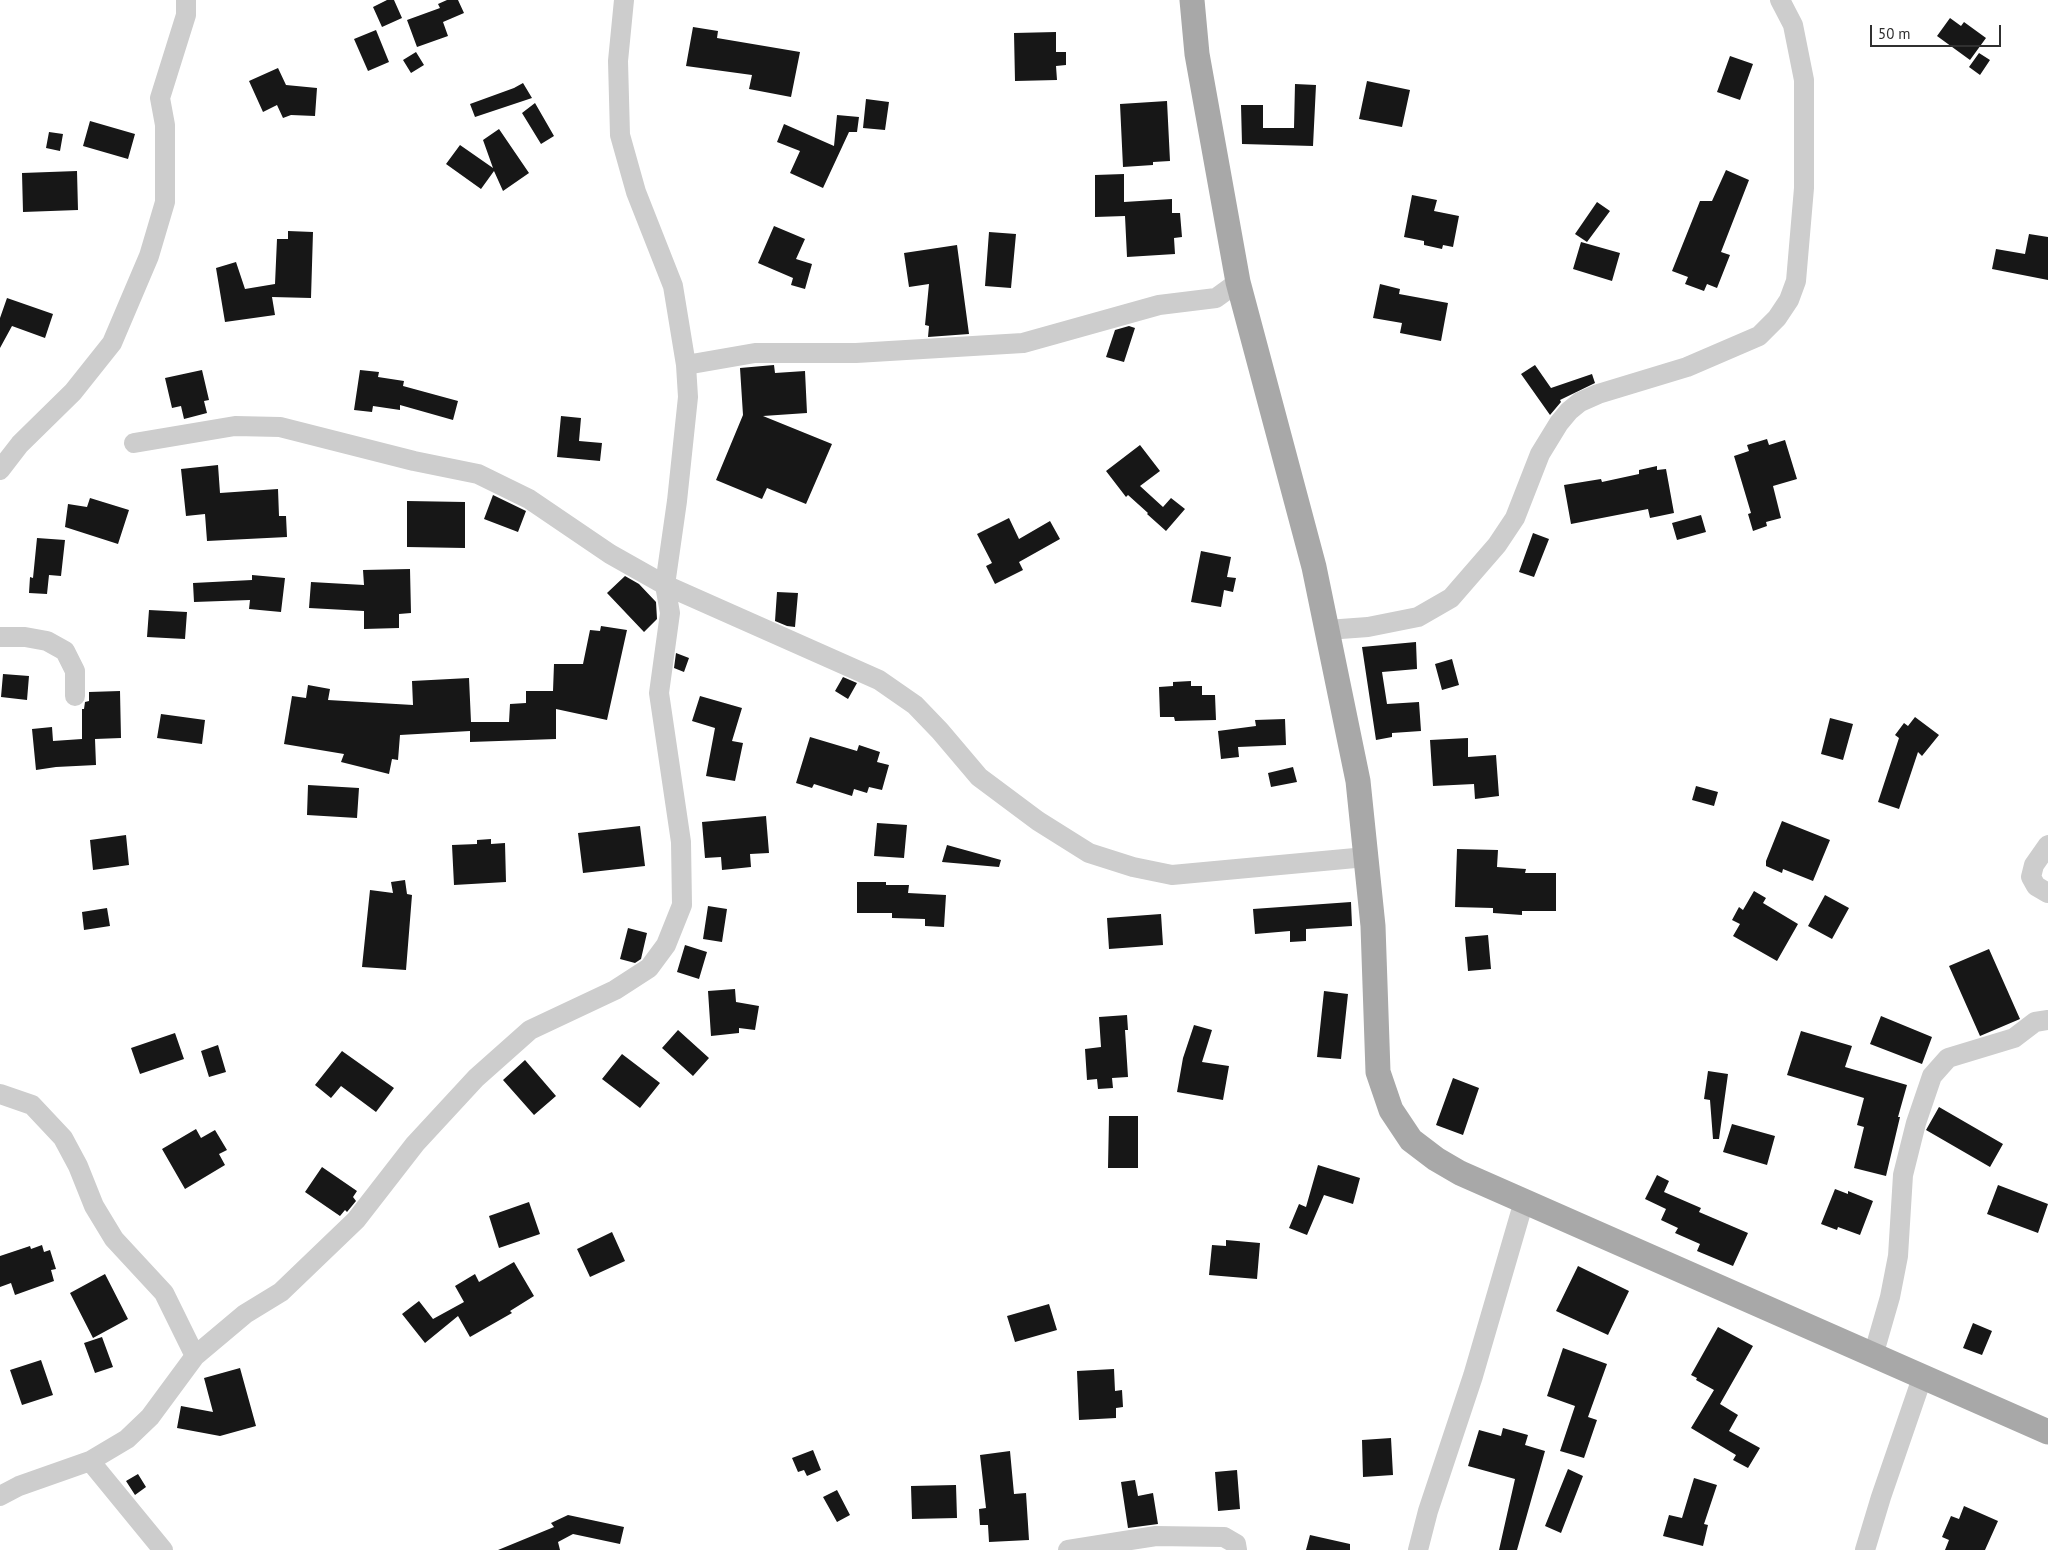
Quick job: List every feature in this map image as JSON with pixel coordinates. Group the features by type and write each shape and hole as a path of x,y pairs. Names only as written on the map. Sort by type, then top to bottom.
{"main road":[{"path":"1192,0 1197,54 1238,282 1314,567 1358,781 1373,926 1378,1072 1391,1110 1411,1140 1436,1159 1460,1173 2048,1432"}],"street":[{"path":"0,470 20,444 74,392 112,343 149,256 165,202 165,125 160,98 186,15 186,0"},
{"path":"0,1496 20,1486 90,1461 127,1439 150,1417 195,1356 245,1314 281,1292 356,1220 415,1144 476,1078 530,1030 615,990 648,968 666,945 682,906 681,842 659,693 670,613 664,585 677,501 688,397 686,365 672,286 636,192 620,134 618,61 624,0"},
{"path":"1327,630 1368,628 1418,617 1452,598 1498,545 1515,518 1540,454 1569,410 1580,402 1598,394 1687,367 1759,336 1777,318 1796,282 1804,188 1804,80 1793,25 1780,0"},
{"path":"686,365 755,353 856,353 1022,343 1159,306 1216,298 1238,282"},
{"path":"134,443 236,426 280,427 414,461 478,474 529,499 610,554 664,585 879,680 915,705 940,731 979,778 1038,821 1089,853 1133,868 1172,875 1366,857"},
{"path":"0,637 25,637 48,641 65,650 75,671 74,696"},
{"path":"2048,844 2034,865 2031,877 2036,886 2048,893"},
{"path":"1873,1356 1890,1297 1898,1256 1903,1175 1916,1123 1932,1076 1948,1058 2014,1038 2035,1022 2048,1020"},
{"path":"0,1094 32,1105 63,1138 78,1166 94,1206 114,1239 164,1293 195,1356"},
{"path":"1418,1550 1428,1511 1473,1376 1524,1201"},
{"path":"1865,1550 1880,1497 1922,1378"},
{"path":"90,1461 163,1550"},
{"path":"1068,1550 1156,1536 1224,1537 1236,1544 1236,1550"}],"building":[{"path":"387,0 394,0 402,18 382,27 373,7"},
{"path":"447,0 458,0 464,13 443,22 448,36 417,47 407,20 440,8 438,4"},
{"path":"1950,18 1961,26 1964,22 1986,38 1970,60 1937,36"},
{"path":"693,27 718,31 717,38 800,52 791,97 749,89 752,75 686,66"},
{"path":"376,30 389,62 368,71 354,39"},
{"path":"1056,32 1056,52 1066,52 1066,65 1056,66 1057,80 1015,81 1014,33"},
{"path":"416,52 424,65 411,73 403,60"},
{"path":"1979,53 1990,60 1980,75 1969,67"},
{"path":"1730,56 1753,64 1740,100 1717,92"},
{"path":"278,68 286,85 317,88 315,116 291,115 283,118 277,105 263,112 249,81"},
{"path":"1367,81 1410,90 1402,127 1359,119"},
{"path":"523,83 532,98 475,117 470,104"},
{"path":"1295,84 1316,85 1313,146 1242,144 1241,105 1263,105 1263,128 1294,128"},
{"path":"866,99 889,102 885,130 863,128"},
{"path":"1167,101 1170,161 1153,162 1153,165 1123,167 1120,104"},
{"path":"535,103 554,136 541,144 522,113"},
{"path":"837,115 859,117 857,132 849,132 823,188 790,173 800,151 777,142 784,124 834,146"},
{"path":"90,121 135,134 128,159 83,146"},
{"path":"499,129 529,173 503,191 494,171 481,189 446,164 460,145 493,168 483,140"},
{"path":"49,132 63,134 60,151 46,148"},
{"path":"1726,170 1749,180 1721,252 1730,255 1717,288 1707,284 1704,291 1685,284 1688,277 1672,271 1700,201 1712,201"},
{"path":"77,171 78,210 23,212 22,173"},
{"path":"1124,174 1124,202 1172,199 1172,213 1180,213 1182,237 1174,238 1175,254 1127,257 1125,216 1095,217 1095,175"},
{"path":"1412,195 1437,200 1434,211 1459,216 1453,247 1443,245 1442,249 1424,245 1424,241 1404,237"},
{"path":"1597,202 1610,211 1587,242 1575,234"},
{"path":"774,226 805,239 796,259 812,264 805,289 791,285 793,278 758,263"},
{"path":"288,231 313,232 311,298 272,297 275,315 225,322 216,268 236,262 245,289 275,284 277,239 288,239"},
{"path":"989,232 1016,234 1011,288 985,286"},
{"path":"2029,234 2048,237 2048,280 1992,269 1996,249 2025,254"},
{"path":"1581,242 1620,253 1612,281 1573,269"},
{"path":"957,245 969,334 928,337 929,326 925,325 929,284 909,287 904,253"},
{"path":"1380,284 1400,289 1399,294 1448,303 1441,341 1400,333 1402,323 1373,318"},
{"path":"7,298 53,314 45,338 12,326 0,348 0,318"},
{"path":"1129,326 1135,328 1124,362 1106,357 1115,330"},
{"path":"774,365 775,373 805,371 807,413 763,416 832,444 806,504 767,488 762,499 716,480 743,415 740,368"},
{"path":"1535,365 1551,388 1592,374 1595,383 1560,400 1561,402 1550,415 1521,374"},
{"path":"202,370 209,400 204,401 207,413 184,419 181,406 172,408 165,378"},
{"path":"360,370 379,372 378,377 404,381 403,386 458,401 453,420 400,405 400,410 373,406 372,412 354,410"},
{"path":"561,416 581,418 579,441 602,443 600,461 557,457"},
{"path":"1767,439 1769,445 1785,440 1797,479 1773,486 1781,518 1766,522 1767,526 1753,531 1748,514 1751,513 1734,456 1749,451 1747,445"},
{"path":"1140,445 1160,471 1140,486 1163,507 1171,498 1185,509 1166,531 1128,495 1126,497 1106,471"},
{"path":"218,465 220,493 278,489 279,516 286,516 287,537 207,541 205,514 186,516 181,469"},
{"path":"1657,466 1657,470 1666,469 1674,513 1650,518 1648,509 1571,524 1564,485 1601,479 1602,482 1639,474 1639,470"},
{"path":"493,495 526,511 518,532 484,519"},
{"path":"90,498 129,510 118,544 65,527 68,504 87,507"},
{"path":"407,501 465,502 465,548 407,547"},
{"path":"1701,515 1706,532 1677,540 1672,523"},
{"path":"1009,518 1019,539 1050,521 1060,539 1019,562 1023,570 995,584 986,566 992,563 977,534"},
{"path":"1533,533 1549,539 1534,577 1519,572"},
{"path":"37,538 65,540 61,576 49,575 47,594 29,593 30,577 33,578"},
{"path":"1201,551 1231,557 1227,577 1236,578 1233,592 1224,590 1221,607 1191,602"},
{"path":"410,569 411,613 399,614 399,628 364,629 364,611 309,608 311,582 364,585 363,570"},
{"path":"252,575 285,578 281,612 249,609 250,600 194,602 193,583 252,580"},
{"path":"625,576 639,584 656,602 657,619 644,632 607,593"},
{"path":"777,592 798,593 795,627 775,621"},
{"path":"149,610 187,612 185,639 147,637"},
{"path":"601,626 627,630 607,720 556,709 556,739 470,742 470,731 400,735 398,760 392,759 389,774 341,762 344,754 284,744 292,696 306,698 308,685 330,689 328,700 413,705 412,681 469,678 471,722 509,722 510,704 526,703 526,691 553,691 554,664 583,664 590,630 600,631"},
{"path":"1416,642 1417,669 1382,672 1387,704 1419,702 1421,731 1392,733 1392,737 1376,740 1362,647"},
{"path":"676,653 689,658 684,672 674,668"},
{"path":"1452,659 1459,685 1442,690 1435,664"},
{"path":"3,674 29,676 27,700 1,697"},
{"path":"843,677 857,683 848,699 835,691"},
{"path":"1191,681 1191,686 1202,686 1202,695 1215,695 1216,720 1175,721 1174,717 1160,717 1159,687 1173,686 1173,682"},
{"path":"120,691 121,738 95,739 96,765 36,770 32,729 52,727 53,741 82,739 82,709 84,709 85,702 89,701 89,692"},
{"path":"700,696 742,708 732,741 743,743 735,781 706,776 715,728 692,721"},
{"path":"161,714 205,720 202,744 157,738"},
{"path":"1915,717 1939,735 1922,756 1918,752 1899,809 1878,802 1899,738 1895,735 1904,723 1908,726"},
{"path":"1830,718 1853,724 1843,760 1821,754"},
{"path":"1285,719 1286,745 1238,747 1239,757 1221,759 1218,731 1256,726 1255,720"},
{"path":"810,737 857,751 859,745 880,752 877,762 889,765 882,790 869,787 867,793 854,789 852,796 814,784 812,788 796,783"},
{"path":"1468,738 1468,757 1496,755 1499,796 1475,799 1474,784 1433,786 1430,740"},
{"path":"1293,767 1297,782 1271,787 1268,773"},
{"path":"308,785 359,788 357,818 307,815"},
{"path":"1696,786 1718,792 1714,806 1692,800"},
{"path":"766,816 769,853 750,854 751,867 722,870 721,857 705,858 702,822"},
{"path":"1782,821 1830,840 1813,881 1783,869 1782,873 1766,866 1766,861"},
{"path":"877,823 907,825 904,858 874,856"},
{"path":"640,826 645,866 583,873 578,833"},
{"path":"126,835 129,865 93,870 90,840"},
{"path":"491,839 491,844 505,843 506,882 454,885 452,845 477,844 477,840"},
{"path":"947,845 1001,860 999,867 942,862"},
{"path":"1457,849 1498,850 1497,867 1526,869 1525,873 1556,873 1556,911 1522,911 1522,915 1493,913 1493,908 1455,907"},
{"path":"405,880 407,894 412,895 406,970 362,967 370,890 393,893 391,882"},
{"path":"857,882 886,882 886,885 909,885 908,893 946,895 944,927 925,926 925,919 892,918 892,913 857,913"},
{"path":"1754,891 1766,898 1763,903 1798,924 1777,961 1733,936 1740,924 1732,920 1739,907 1743,910"},
{"path":"1825,895 1849,908 1832,939 1808,926"},
{"path":"1351,902 1352,926 1306,929 1306,941 1290,942 1290,931 1255,934 1253,909"},
{"path":"708,906 727,909 722,942 703,939"},
{"path":"107,908 110,926 84,930 82,912"},
{"path":"1161,914 1163,945 1109,949 1107,918"},
{"path":"628,928 647,933 641,959 635,963 620,959"},
{"path":"1488,935 1491,969 1468,971 1465,937"},
{"path":"685,945 707,952 699,979 677,972"},
{"path":"1989,949 2020,1019 1980,1036 1949,966"},
{"path":"735,989 736,1002 759,1006 755,1030 739,1028 739,1033 711,1036 708,991"},
{"path":"1324,991 1348,994 1341,1059 1317,1057"},
{"path":"1127,1015 1128,1030 1125,1030 1128,1077 1112,1078 1113,1088 1098,1089 1097,1079 1087,1080 1085,1049 1101,1047 1099,1017"},
{"path":"1881,1016 1932,1037 1922,1064 1870,1044"},
{"path":"1194,1025 1212,1030 1202,1062 1229,1066 1223,1100 1177,1092 1183,1058"},
{"path":"678,1030 709,1058 693,1076 662,1048"},
{"path":"1801,1031 1852,1046 1845,1067 1907,1085 1898,1117 1900,1117 1886,1176 1854,1168 1864,1127 1857,1125 1864,1098 1787,1075"},
{"path":"175,1033 184,1059 140,1074 131,1048"},
{"path":"218,1045 226,1072 209,1077 201,1051"},
{"path":"342,1051 394,1088 376,1112 341,1086 331,1098 315,1085"},
{"path":"622,1054 660,1083 640,1108 602,1079"},
{"path":"525,1060 556,1096 534,1115 503,1080"},
{"path":"1708,1071 1728,1074 1719,1139 1713,1139 1710,1100 1704,1099"},
{"path":"1453,1078 1479,1088 1463,1135 1436,1125"},
{"path":"1939,1107 2003,1144 1990,1167 1926,1130"},
{"path":"1109,1116 1138,1116 1138,1168 1108,1168"},
{"path":"1732,1124 1775,1136 1767,1165 1723,1152"},
{"path":"196,1129 201,1138 215,1130 227,1150 219,1154 225,1165 185,1189 162,1149"},
{"path":"1318,1165 1360,1178 1353,1204 1324,1195 1307,1235 1289,1228 1299,1204 1306,1207"},
{"path":"322,1167 357,1191 353,1197 356,1201 347,1212 345,1210 340,1216 305,1192"},
{"path":"1657,1175 1669,1181 1664,1192 1701,1208 1699,1212 1748,1233 1733,1266 1697,1251 1700,1244 1675,1233 1678,1228 1661,1220 1666,1209 1645,1199"},
{"path":"1998,1185 2048,1204 2038,1233 1987,1214"},
{"path":"1835,1189 1848,1194 1848,1191 1873,1201 1860,1235 1838,1227 1837,1230 1821,1224"},
{"path":"529,1202 540,1234 499,1248 489,1216"},
{"path":"612,1232 625,1261 590,1277 577,1249"},
{"path":"1226,1240 1260,1243 1257,1279 1209,1275 1212,1245 1226,1246"},
{"path":"42,1245 44,1252 50,1250 56,1269 51,1270 54,1281 15,1295 11,1283 0,1287 0,1256 30,1246 31,1249"},
{"path":"514,1262 534,1296 510,1311 512,1313 470,1337 458,1316 425,1343 402,1314 419,1301 433,1319 464,1302 455,1286 475,1274 479,1282"},
{"path":"1578,1266 1629,1291 1608,1335 1556,1311"},
{"path":"105,1274 128,1319 93,1338 70,1293"},
{"path":"1049,1304 1057,1330 1015,1342 1007,1316"},
{"path":"1973,1323 1992,1331 1982,1355 1963,1348"},
{"path":"1718,1327 1753,1346 1720,1404 1738,1415 1729,1431 1760,1448 1748,1468 1733,1460 1736,1455 1691,1428 1714,1390 1691,1375"},
{"path":"102,1337 113,1367 95,1373 84,1343"},
{"path":"1563,1348 1607,1364 1588,1417 1597,1420 1584,1458 1560,1451 1575,1406 1547,1396"},
{"path":"41,1360 53,1395 22,1405 10,1370"},
{"path":"240,1368 256,1426 220,1436 177,1428 181,1406 213,1412 204,1378"},
{"path":"1114,1369 1115,1391 1122,1390 1123,1407 1116,1408 1116,1418 1079,1420 1077,1371"},
{"path":"1503,1428 1528,1435 1525,1445 1545,1451 1517,1550 1499,1550 1515,1479 1468,1466 1479,1430 1501,1436"},
{"path":"1391,1438 1393,1475 1363,1477 1362,1440"},
{"path":"813,1450 821,1470 807,1476 804,1470 798,1472 792,1458"},
{"path":"1010,1451 1014,1494 1026,1493 1029,1540 989,1542 988,1525 980,1525 979,1509 986,1508 980,1455"},
{"path":"1568,1469 1583,1476 1561,1533 1545,1526"},
{"path":"1237,1470 1240,1509 1218,1511 1215,1472"},
{"path":"138,1474 146,1487 135,1495 126,1481"},
{"path":"1694,1478 1717,1485 1704,1524 1708,1525 1703,1546 1663,1536 1669,1515 1682,1518"},
{"path":"1135,1480 1138,1496 1153,1493 1158,1524 1128,1528 1121,1482"},
{"path":"956,1485 957,1518 912,1519 911,1486"},
{"path":"837,1490 850,1515 837,1522 823,1497"},
{"path":"1964,1506 1998,1521 1985,1550 1945,1550 1949,1540 1942,1537 1951,1516 1959,1519"},
{"path":"568,1515 624,1527 620,1544 573,1534 558,1542 560,1550 498,1550 554,1527 551,1523"},
{"path":"1310,1535 1350,1544 1350,1550 1306,1550"}]}
